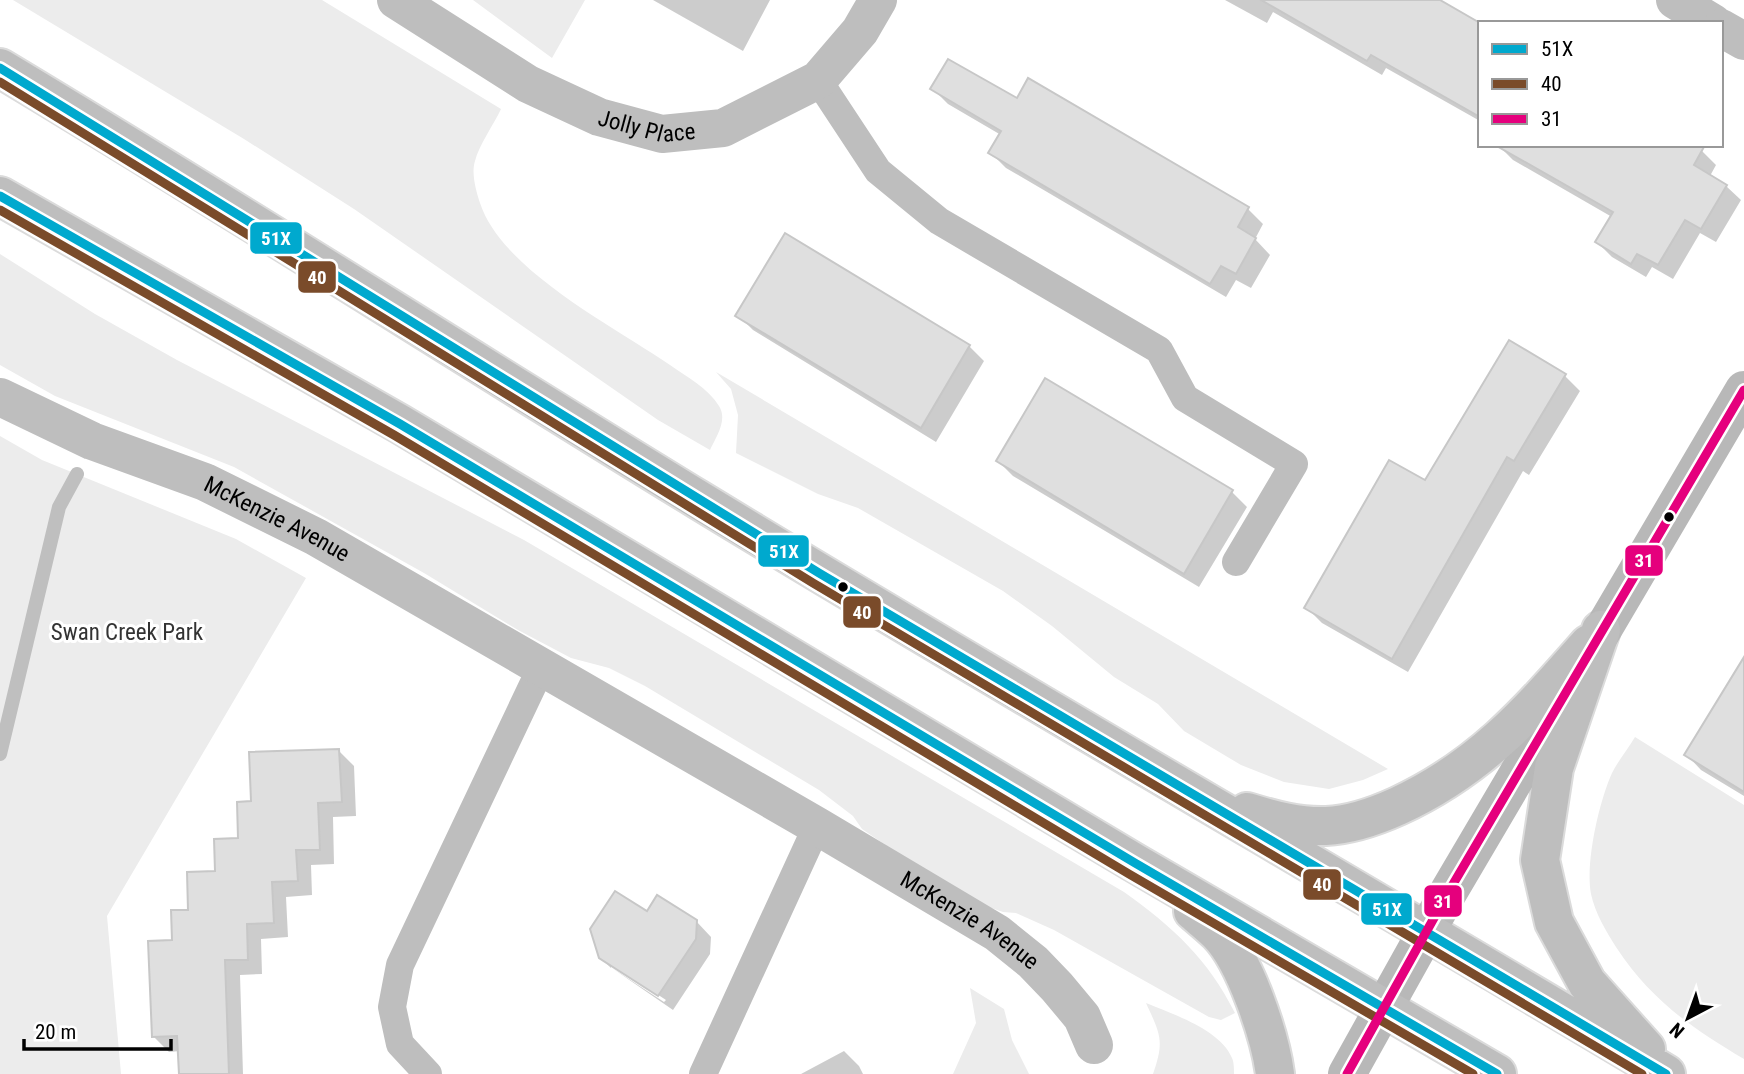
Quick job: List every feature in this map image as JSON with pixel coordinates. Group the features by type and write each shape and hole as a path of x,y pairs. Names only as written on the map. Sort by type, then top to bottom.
{"main road":[{"name":"Jolly Place","path":"397,0 528,84 600,117 662,134 723,128 818,80 860,30 878,0"},
{"path":"1675,0 1710,21"},
{"path":"1723,29 1744,41"},
{"path":"0,68 699,500 1667,1074"},
{"path":"0,196 412,430 1135,863 1497,1074"},
{"path":"1347,1074 1601,630 1744,390"},
{"name":"McKenzie Avenue","path":"0,397 92,441 205,482 292,525 817,826 997,933 1018,949 1058,987 1082,1017 1094,1045"},
{"path":"1198,798 1297,825 1328,826 1379,814 1427,792 1468,766 1532,708 1601,630"},
{"path":"1601,630 1555,768 1540,860 1554,922 1587,983 1667,1074"},
{"path":"1135,863 1220,934 1243,971 1273,1058 1275,1074"}],"lane":[{"path":"818,80 878,171 939,221 1159,350 1185,398 1294,464 1236,562"},
{"path":"428,1074 400,1044 392,1007 400,965 541,668"},
{"path":"702,1074 817,826"}],"green space":[{"path":"13,0 322,0 501,109 480,148 474,166 478,198 492,228 511,251 562,295 690,378 709,394 719,406 722,417 710,450 658,420 354,209 244,139"},
{"path":"473,0 585,0 552,58"},
{"path":"0,254 95,314 177,360 524,540 1124,892 1188,945 1213,976 1235,1013 1221,1020 1209,1017 1054,930 1016,913 1003,912 965,899 862,829 853,816 819,790 645,686 609,668 571,658 518,630 424,573 234,467 55,396 0,365"},
{"path":"716,372 1388,769 1363,780 1329,789 1284,782 1241,765 1184,731 1158,704 1114,677 1052,626 1003,591 858,508 818,494 736,453 738,415 731,389"},
{"name":"Swan Creek Park","path":"0,436 42,460 236,539 306,578 107,916 121,1074 0,1074"},
{"path":"1635,737 1744,805 1744,1059 1673,1011 1643,982 1612,941 1593,901 1590,866 1602,800 1612,773"},
{"path":"970,988 1004,1009 1012,1040 1029,1074 953,1074 976,1023"},
{"path":"1146,1003 1194,1024 1217,1039 1232,1058 1234,1074 1153,1074 1160,1045 1155,1022"}],"building":[{"path":"1261,0 1440,0 1478,22 1478,116 1371,55 1367,61"},
{"path":"948,59 1017,98 1028,78 1249,207 1238,227 1256,238 1236,274 1221,266 1210,284 988,153 1001,131 930,89"},
{"path":"1499,147 1704,147 1694,165 1727,185 1701,229 1685,220 1658,265 1637,254 1631,264 1595,242 1613,212"},
{"path":"785,233 970,345 921,428 735,316"},
{"path":"1509,340 1566,374 1514,461 1507,457 1392,659 1304,608 1389,460 1425,480"},
{"path":"1045,378 1233,490 1184,574 996,461"},
{"path":"1744,657 1744,792 1684,755"},
{"path":"339,749 342,802 318,803 320,850 296,850 298,881 272,882 274,923 247,924 248,960 225,960 229,1074 179,1074 177,1036 152,1037 148,941 172,940 171,910 188,910 187,872 215,871 214,839 238,838 237,802 251,801 249,752"},
{"path":"615,891 647,911 657,895 697,920 696,939 658,996 599,958 590,929"}],"waterway":[{"path":"0,754 59,507 77,474"}],"transit line":[{"name":"51X","path":"0,68 819,573 1666,1074"},
{"name":"40","path":"0,82 813,583 1642,1074"},
{"name":"51X","path":"0,196 400,424 1135,863 1497,1074"},
{"name":"40","path":"0,210 394,435 1129,874 1473,1074"},
{"name":"31","path":"1347,1074 1449,891 1744,390"}]}
